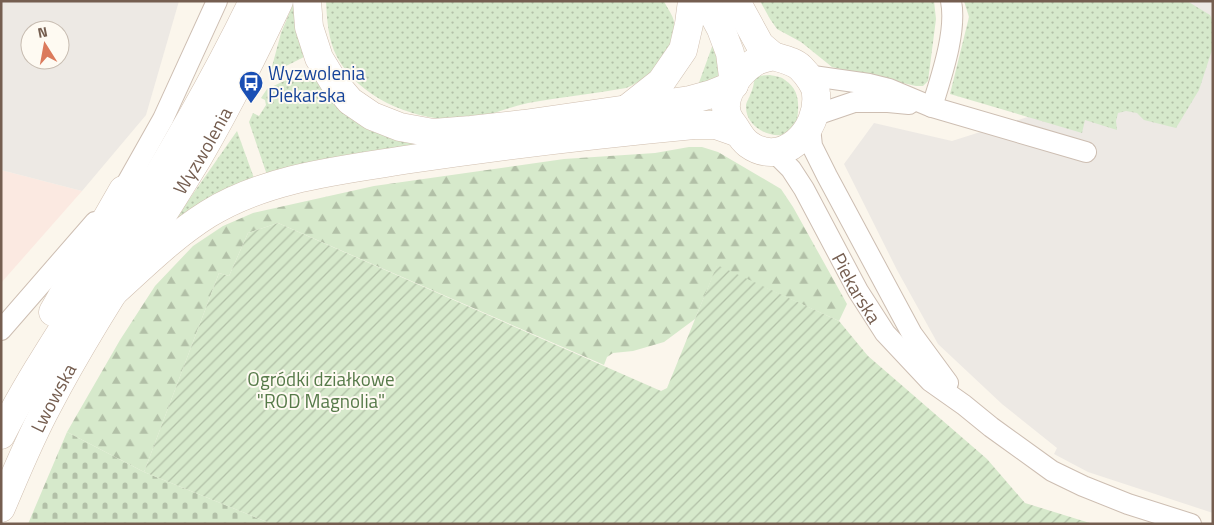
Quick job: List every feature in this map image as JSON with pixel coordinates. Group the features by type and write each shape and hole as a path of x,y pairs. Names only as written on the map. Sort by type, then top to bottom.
{"main road":[{"name":"Wyzwolenia","path":"126,229 207,91 252,1"},
{"name":"Wyzwolenia","path":"114,292 199,155 234,91 279,1"},
{"path":"307,1 309,27 319,58 333,81 350,101 372,116 400,127 433,132 524,124 690,100 734,85"},
{"path":"627,109 661,82 683,50 690,24 692,1"},
{"path":"706,1 721,29 730,53 734,85"},
{"path":"736,1 760,45 773,56 792,62 801,68 813,84 816,93 812,122 803,137 789,147 774,152 747,144 736,132 729,120 726,109 726,100 745,69 757,61 773,56"},
{"path":"114,292 168,243 208,214 264,188 293,180 342,170 549,140 694,125 716,125 736,132"},
{"path":"2,433 10,389 123,190"},
{"name":"Lwowska","path":"2,433 40,366 126,229"},
{"name":"Lwowska","path":"1,508 24,451 48,405 76,353 114,292"}],"street":[{"path":"1,330 123,190 163,119 217,1"},
{"path":"932,107 944,70 950,37 951,1"},
{"path":"806,76 888,88 932,107 1086,152"},
{"path":"812,122 854,102 888,102 932,107"},
{"name":"Piekarska","path":"812,122 812,146 912,334 964,405"},
{"name":"Piekarska","path":"774,152 791,169 804,189 858,291 885,333 930,381 1052,471 1128,504 1191,524"}],"shaded area":[{"path":"1,1 179,1 146,115 82,191 1,170"},
{"path":"1074,1 1213,1 1213,513 1088,472 1054,454 1057,448 1002,404 938,344 897,270 844,164 874,123 952,141 1040,113"},
{"path":"1,170 82,191 1,283"}],"green space":[{"path":"326,1 664,1 674,22 674,33 672,43 661,62 644,78 626,88 528,103 470,118 444,119 408,112 390,104 359,84 347,72 337,57 332,44 328,30"},
{"path":"760,1 934,1 936,19 928,81 923,86 916,86 832,67 801,42 777,29"},
{"path":"964,1 1187,1 1210,15 1213,22 1213,47 1199,90 1176,128 1144,120 1137,113 1126,111 1118,113 1116,121 1117,130 1085,120 1082,133 950,94 969,17"},
{"path":"294,2 295,26 304,57 270,74 281,33"},
{"path":"713,44 719,63 717,79 710,85 696,91"},
{"path":"312,68 436,140 267,175 249,122 253,113 259,116 266,105 265,100 261,98 267,89"},
{"path":"770,75 784,79 795,90 797,96 796,128 782,135 769,134 757,128 752,124 747,112 746,105 753,88 755,76"},
{"path":"237,131 254,178 176,224 174,221"},
{"path":"689,147 702,147 718,152 781,189 847,304 839,321 717,266 695,319 664,342 633,351 613,353 607,357 604,365 278,223 248,233 229,276 219,273 144,472 67,432 120,340 155,286 193,246 223,226 253,213 374,186 564,159 655,153"},
{"name":"Ogródki działkowe \"ROD Magnolia\"","path":"278,223 661,391 667,388 717,265 839,321 868,356 987,459 1025,503 1093,524 272,524 144,472 219,273 229,276 248,233"},
{"path":"67,432 144,472 272,524 28,524"}],"place":[{"name":"Wyzwolenia Piekarska","path":"251,104"}]}
